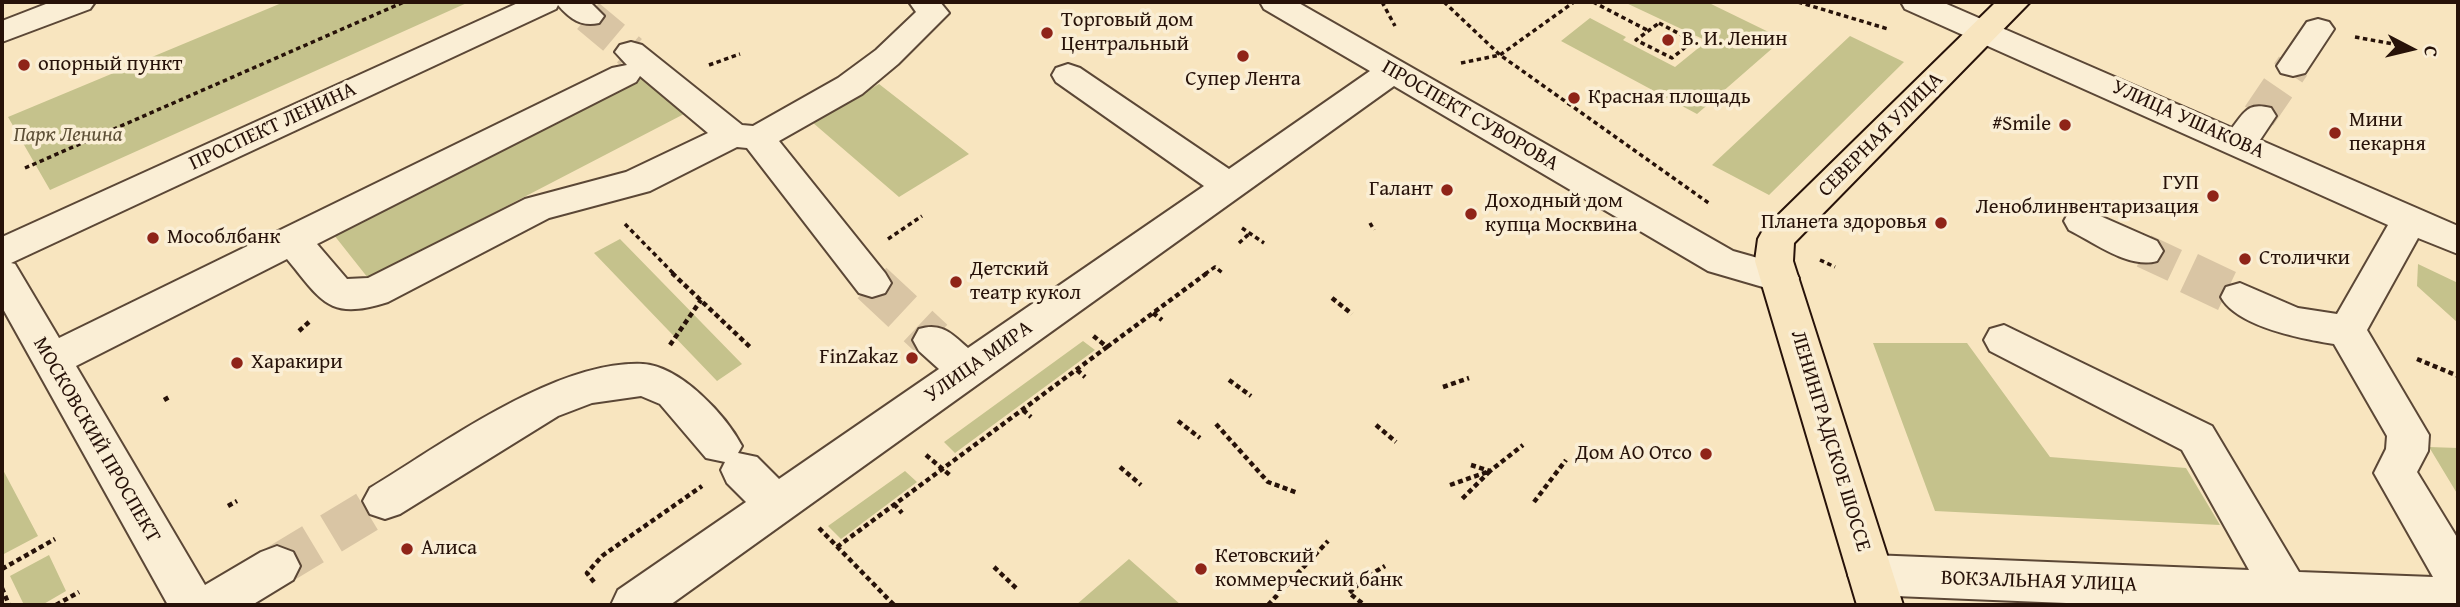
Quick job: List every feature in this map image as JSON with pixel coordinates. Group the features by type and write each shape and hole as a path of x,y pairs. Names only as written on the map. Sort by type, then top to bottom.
{"main road":[{"name":"СЕВЕРНАЯ УЛИЦА","path":"1780,278 1774,261 1776,239 2014,2"},
{"name":"ЛЕНИНГРАДСКОЕ ШОССЕ","path":"1780,278 1875,590"}],"street":[{"path":"2,32 79,2"},
{"name":"ПРОСПЕКТ ЛЕНИНА","path":"2,252 545,2"},
{"path":"292,240 338,294 374,292 538,208 637,182 745,137 850,86 887,57 933,13 924,2"},
{"name":"ПРОСПЕКТ СУВОРОВА","path":"1275,2 1721,261 1780,278"},
{"name":"УЛИЦА УШАКОВА","path":"1916,2 2410,219 2457,237"},
{"path":"2292,66 2318,29"},
{"path":"50,361 292,240 627,63 745,137 872,283"},
{"name":"УЛИЦА МИРА","path":"634,605 966,370 1231,203 1393,71"},
{"path":"1068,75 1231,203"},
{"path":"2239,143 2259,116"},
{"path":"2347,331 2410,219"},
{"path":"2082,221 2144,251"},
{"name":"МОСКОВСКИЙ ПРОСПЕКТ","path":"2,274 192,605"},
{"path":"2240,297 2291,322 2347,331"},
{"path":"2347,331 2408,435 2407,451 2395,473 2458,579"},
{"path":"933,340 966,370"},
{"path":"2004,340 2197,438 2286,592"},
{"path":"385,501 544,404 589,387 644,380 674,393 723,466 776,505"},
{"path":"213,605 277,566"},
{"name":"ВОКЗАЛЬНАЯ УЛИЦА","path":"1875,590 2286,592 2458,599"}],"path":[{"path":"25,168 404,2"},
{"path":"1382,2 1398,31"},
{"path":"1444,2 1500,55 1715,207"},
{"path":"1453,65 1500,55 1574,2"},
{"path":"1593,2 1649,31"},
{"path":"1798,2 1890,30"},
{"path":"1659,23 1693,41 1672,58 1636,40 1649,31 1659,23"},
{"path":"698,69 740,54"},
{"path":"637,182 624,206 626,228 751,348"},
{"path":"1231,203 1250,233 1265,243"},
{"path":"1370,223 1374,230"},
{"path":"1239,243 1250,233"},
{"path":"837,547 1214,267 1224,274"},
{"path":"1332,298 1352,314"},
{"path":"644,380 701,300"},
{"path":"1153,313 1162,320"},
{"path":"1086,329 1107,347"},
{"path":"1077,370 1085,377"},
{"path":"1443,387 1469,378"},
{"path":"1229,380 1251,396"},
{"path":"164,400 171,396"},
{"path":"1023,410 1031,417"},
{"path":"1178,421 1200,438"},
{"path":"1216,424 1268,482 1298,493"},
{"path":"1376,425 1396,442"},
{"path":"1460,501 1490,471 1523,444"},
{"path":"921,449 951,477"},
{"path":"1534,502 1566,460"},
{"path":"1471,465 1490,471"},
{"path":"594,582 587,573 602,556 697,489 723,466"},
{"path":"1120,467 1141,485"},
{"path":"1450,485 1490,471"},
{"path":"691,483 697,489"},
{"path":"228,506 237,501"},
{"path":"894,505 902,513"},
{"path":"641,517 647,525"},
{"path":"816,525 894,605"},
{"path":"2,569 55,539"},
{"path":"1268,605 1328,541"},
{"path":"994,566 1016,588"},
{"path":"1362,603 1349,593 1366,577 1385,566"},
{"path":"2,588 9,605"},
{"path":"56,605 79,592"}],"green space":[{"name":"Парк Ленина","path":"284,2 469,2 50,190 8,117"},
{"path":"1624,2 1707,2 1783,39 1697,114 1561,41 1590,18 1626,37 1623,40 1675,67 1707,41"},
{"path":"1850,36 1904,62 1769,195 1712,165"},
{"path":"639,75 684,114 368,278 330,230"},
{"path":"879,84 969,154 899,197 812,122"},
{"path":"620,239 742,364 717,381 594,253"},
{"path":"2418,264 2458,283 2458,323 2417,286"},
{"path":"1083,341 1095,350 955,453 944,442"},
{"path":"1873,343 1967,343 2050,457 2186,468 2220,525 1935,511"},
{"path":"2429,447 2458,448 2458,495"},
{"path":"2,468 38,536 2,555"},
{"path":"905,471 917,482 841,539 828,526"},
{"path":"49,555 66,591 42,605 24,605 10,576"},
{"path":"1129,559 1181,605 1076,605"}],"tunnel":[{"path":"588,16 631,52"},
{"path":"2259,116 2293,66"},
{"path":"2144,251 2193,274"},
{"path":"2189,273 2240,297"},
{"path":"872,283 933,340"},
{"path":"277,566 385,501"}],"place":[{"name":"Торговый дом Центральный","path":"1047,33"},
{"name":"В. И. Ленин","path":"1668,40"},
{"name":"Супер Лента","path":"1243,56"},
{"name":"опорный пункт","path":"24,65"},
{"name":"Красная площадь","path":"1574,98"},
{"name":"#Smile","path":"2065,125"},
{"name":"Мини пекарня","path":"2335,133"},
{"name":"Галант","path":"1447,190"},
{"name":"ГУП Леноблинвентаризация","path":"2213,196"},
{"name":"Доходный дом купца Москвина","path":"1471,214"},
{"name":"Планета здоровья","path":"1941,223"},
{"name":"Мособлбанк","path":"153,238"},
{"name":"Столички","path":"2245,259"},
{"name":"Детский театр кукол","path":"956,282"},
{"name":"FinZakaz","path":"912,358"},
{"name":"Харакири","path":"237,363"},
{"name":"Дом АО Отсо","path":"1706,454"},
{"name":"Алиса","path":"407,549"},
{"name":"Кетовский коммерческий банк","path":"1201,569"}]}
